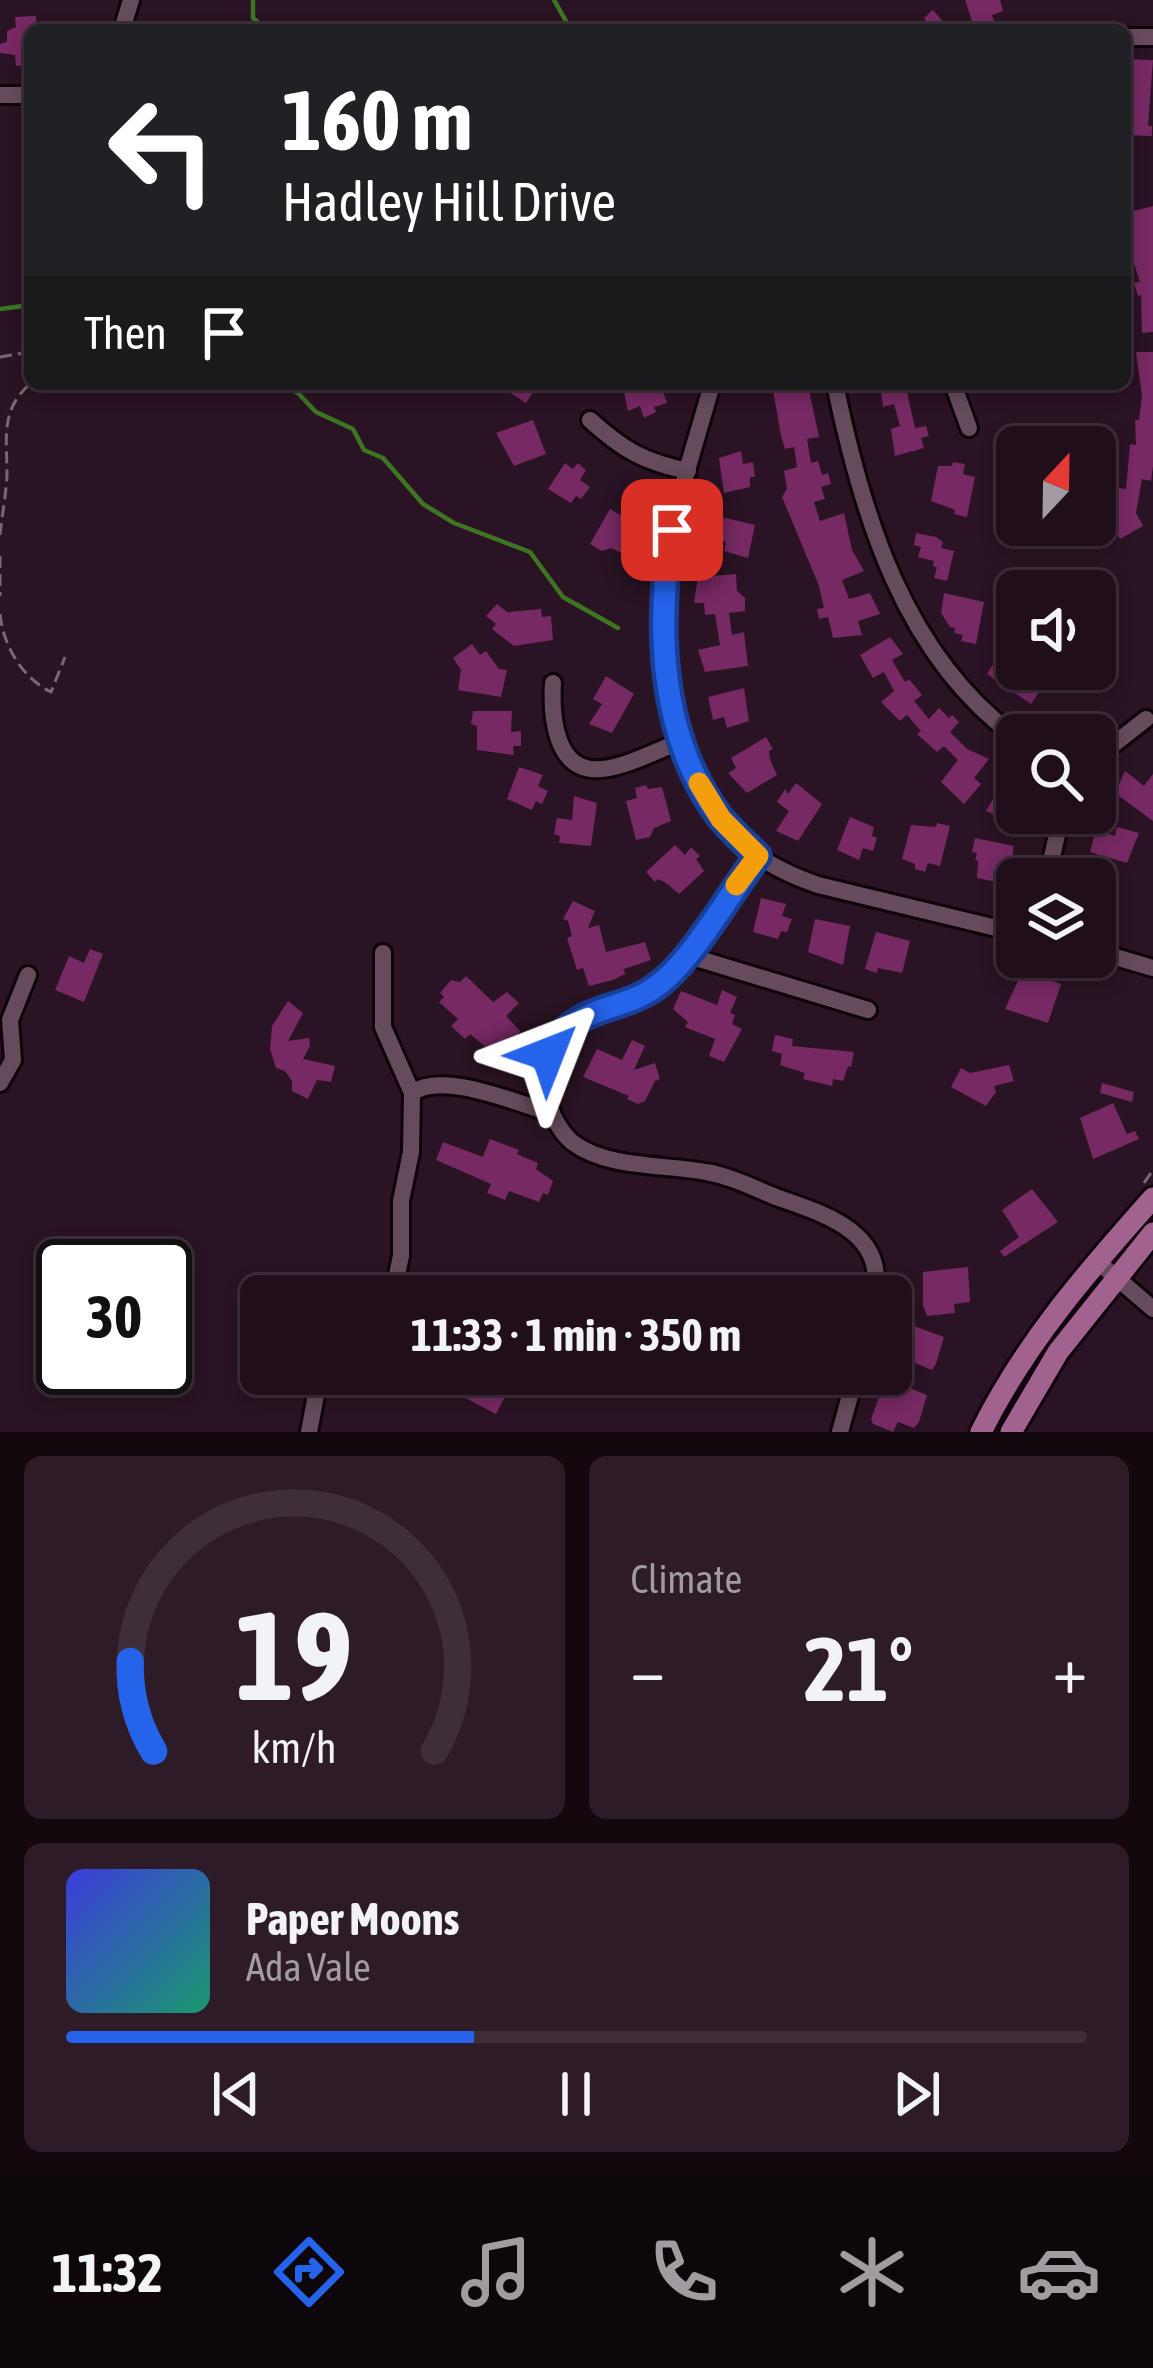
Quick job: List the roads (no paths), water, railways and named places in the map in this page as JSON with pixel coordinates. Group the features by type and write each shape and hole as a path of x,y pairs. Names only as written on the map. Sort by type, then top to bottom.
{"main road":[{"path":"981,1432 1027,1351 1153,1198"},
{"path":"1011,1432 1040,1378 1153,1234"}],"street":[{"path":"710,390 665,574 662,654 682,741 702,790 721,819 758,856 818,885 996,928"},
{"path":"837,390 881,553 924,640 953,681 996,722"},
{"path":"955,390 969,428"},
{"path":"590,420 642,459 688,470"},
{"path":"553,683 550,718 558,741 582,765 598,770 682,741"},
{"path":"1116,743 1146,719"},
{"path":"758,856 658,986 580,1016 558,1036 548,1054 542,1083 552,1113 571,1141 602,1157 713,1173 844,1224 867,1246 875,1275"},
{"path":"383,953 383,1027 412,1093 411,1152 401,1201 397,1275"},
{"path":"686,955 868,1010"},
{"path":"1116,957 1153,968"},
{"path":"0,1083 13,1060 10,1020 28,975"},
{"path":"412,1093 434,1084 452,1086 552,1113"},
{"path":"1097,1261 1153,1309"},
{"path":"308,1432 316,1395"},
{"path":"840,1432 850,1395"}],"waterway":[{"path":"253,0 253,18 260,24"},
{"path":"554,0 568,24"},
{"path":"0,309 24,306"},
{"path":"290,390 316,412 353,429 364,450 383,458 423,504 454,523 530,552 563,597 618,628"}]}
